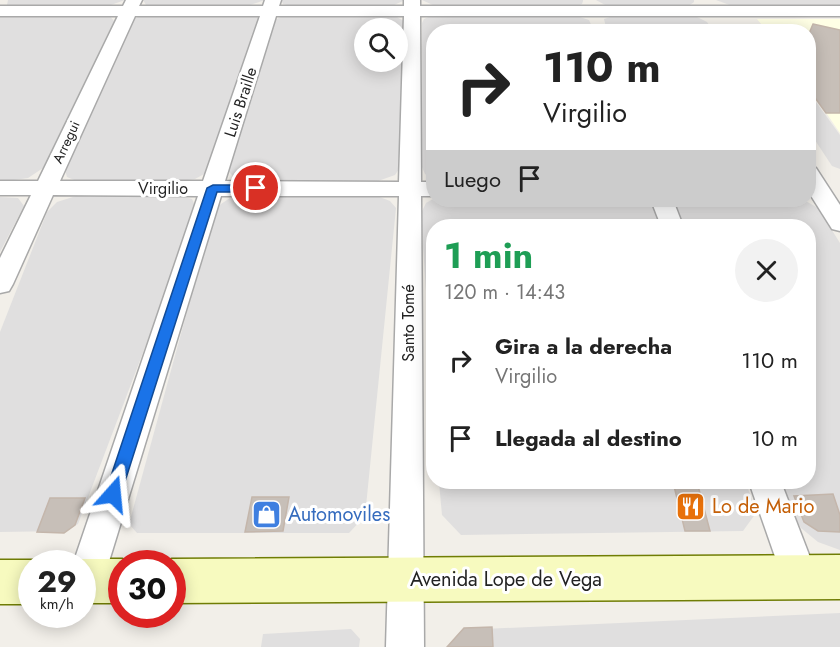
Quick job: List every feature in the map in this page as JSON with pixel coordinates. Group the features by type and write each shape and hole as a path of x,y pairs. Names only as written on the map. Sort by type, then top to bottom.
{"main road":[{"name":"Avenida Lope de Vega","path":"186,581 820,578"},
{"path":"0,582 18,582"}],"street":[{"path":"0,11 131,5 591,5 711,12 840,11"},
{"name":"Arregui","path":"0,284 131,5"},
{"name":"Luis Braille","path":"96,581 213,188 272,5"},
{"path":"591,5 597,24"},
{"name":"Santo Tomé","path":"405,647 421,189 412,6"},
{"path":"816,183 840,187"},
{"name":"Virgilio","path":"0,188 421,189"},
{"path":"816,189 840,223"},
{"path":"769,489 820,578"}],"shaded area":[{"path":"8,0 125,0 108,6 12,7 7,5"},
{"path":"143,0 265,0 247,6 154,6 146,5"},
{"path":"281,0 405,0 392,6 291,6 283,4"},
{"path":"422,0 583,1 575,7 435,6"},
{"path":"596,0 694,0 694,2 687,7 607,6"},
{"path":"716,0 840,0 840,6 735,7"},
{"path":"109,15 114,21 43,168 28,178 0,182 0,17"},
{"path":"253,15 259,18 206,173 195,179 181,181 79,182 67,177 65,170 133,19 141,16"},
{"path":"284,15 395,16 399,18 354,18 354,72 402,72 399,169 395,175 378,181 246,181 235,178 228,170 275,20"},
{"path":"574,15 589,20 591,24 426,24 426,175 422,167 422,23 424,19 431,16"},
{"path":"616,15 695,16 708,24 605,24 604,19"},
{"path":"757,19 840,19 840,133 816,98 816,24 761,24"},
{"path":"816,102 840,135 840,169 832,166 816,142"},
{"path":"76,196 181,196 192,199 197,210 78,524 65,531 0,532 0,332 47,212 57,202"},
{"path":"241,196 377,196 390,201 396,208 365,516 349,533 137,533 129,524 208,235 218,206 230,198"},
{"path":"0,197 18,198 24,206 0,252"},
{"path":"426,203 426,207 654,207 658,210 661,219 426,219 426,292 421,213"},
{"path":"676,207 816,207 840,243 840,550 818,542 801,528 783,489 816,489 816,219 680,219"},
{"path":"440,489 748,489 756,513 743,531 461,535 442,515"},
{"path":"840,613 840,647 447,647 462,630"},
{"path":"351,629 360,639 359,647 261,647 263,634"}],"building":[{"path":"816,25 840,30 840,113 826,113 816,99"},
{"name":"Lo de Mario","path":"675,489 699,489 710,531 685,531"},
{"path":"833,494 840,515 840,532 818,531 804,522 794,496"},
{"name":"Automoviles","path":"252,497 289,497 283,531 245,532"},
{"path":"50,498 85,498 75,525 64,533 37,532"},
{"path":"492,627 493,647 447,647 464,628"}],"place":[{"name":"Lo de Mario","path":"691,506"},
{"name":"Automoviles","path":"267,514"}],"route":[{"path":"113,494 213,188 256,188"}]}
